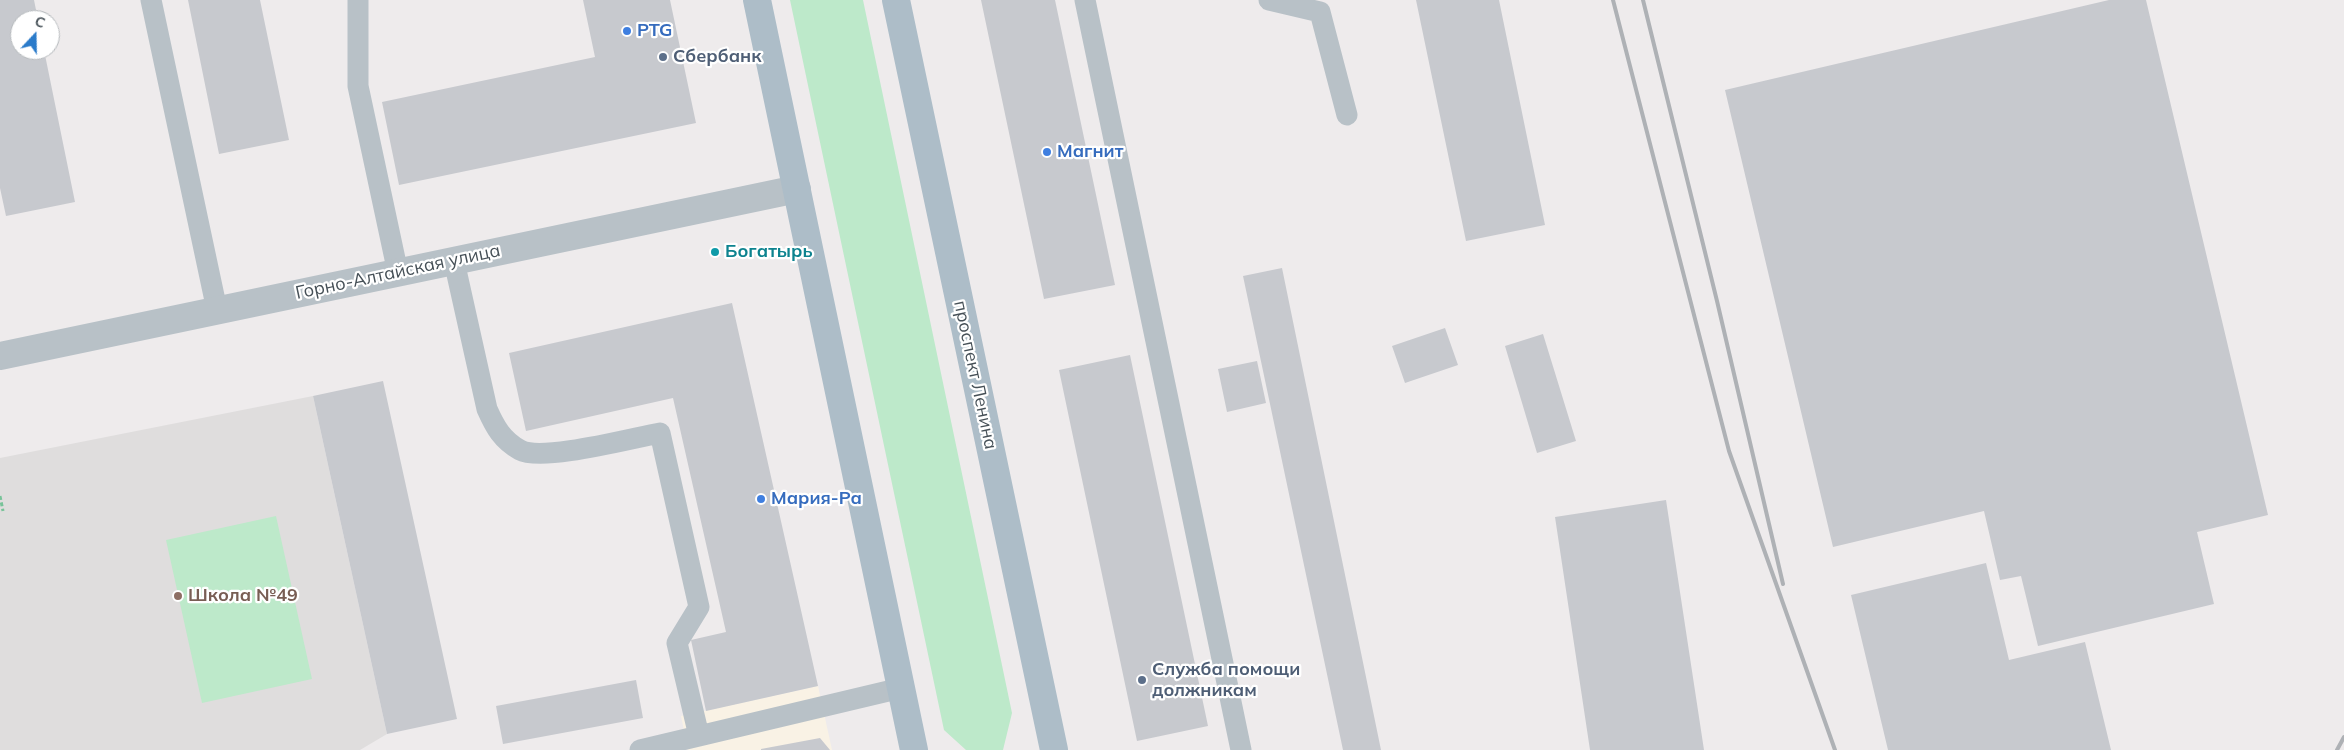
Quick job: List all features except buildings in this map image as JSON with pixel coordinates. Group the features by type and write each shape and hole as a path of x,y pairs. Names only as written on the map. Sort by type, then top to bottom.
{"main road":[{"path":"757,0 914,750"},
{"name":"проспект Ленина","path":"896,0 1054,750"}],"street":[{"name":"Горно-Алтайская улица","path":"0,356 797,189"}],"lane":[{"path":"151,0 217,310"},
{"path":"358,0 358,86 398,273"},
{"path":"1085,0 1241,750"},
{"path":"1270,0 1320,12 1347,115"},
{"path":"454,261 486,409 497,432 521,451 553,453 660,432 699,607 677,643 699,736"},
{"path":"640,750 901,688"}],"path":[{"path":"0,496 3,511"}],"shaded area":[{"name":"Школа №49","path":"313,396 387,734 360,750 0,750 0,458"},
{"path":"818,686 832,750 688,750 681,716"}],"green space":[{"path":"790,0 863,0 1012,713 1003,750 966,750 944,730"},
{"path":"276,516 312,679 202,703 166,540"}],"railway":[{"path":"1613,0 1729,451 1835,750"},
{"path":"1643,0 1717,301 1783,584"},
{"path":"2337,750 2344,737"}],"place":[{"name":"PTG","path":"627,31"},
{"name":"Сбербанк","path":"663,57"},
{"name":"Магнит","path":"1047,152"},
{"name":"Богатырь","path":"715,252"},
{"name":"Мария-Ра","path":"761,499"},
{"name":"Школа №49","path":"178,596"},
{"name":"Служба помощи должникам","path":"1142,680"}]}
